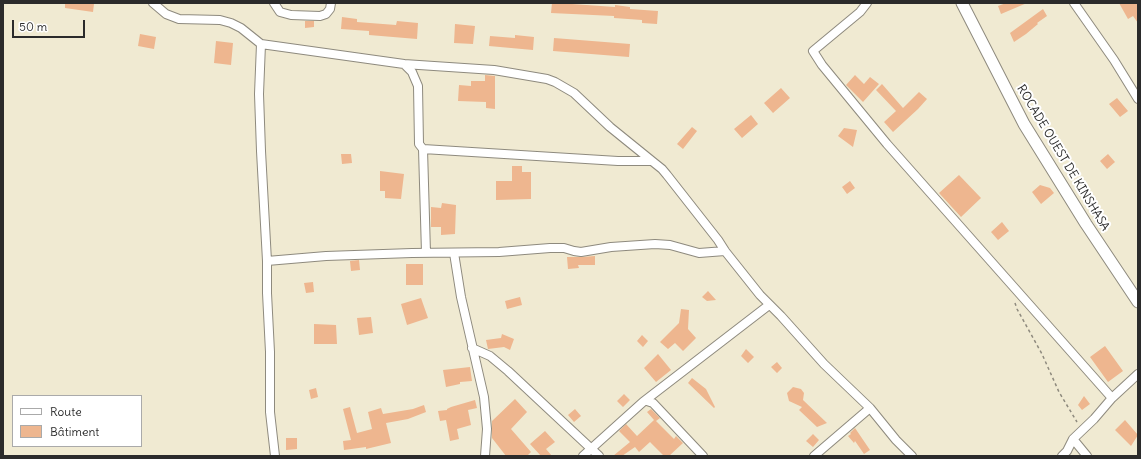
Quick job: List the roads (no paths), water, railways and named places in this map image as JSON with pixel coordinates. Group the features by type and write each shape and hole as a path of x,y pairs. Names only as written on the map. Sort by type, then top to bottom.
{"main road":[{"name":"ROCADE OUEST DE KINSHASA","path":"962,3 1024,124 1086,224 1138,302"}],"street":[{"path":"153,3 166,14 179,19 220,20 231,23 241,28 261,44 404,64 494,70 547,79 574,93 606,123 668,175 725,251 769,305 781,316 824,364 870,408 896,440 912,456"},
{"path":"274,3 280,12 291,15 320,16 326,14 330,9 331,3"},
{"path":"867,3 860,12 813,51 822,65 887,144 1112,398"},
{"path":"1074,3 1114,60 1138,99"},
{"path":"261,44 259,94 267,261 270,412 275,456"},
{"path":"404,64 412,72 418,86 419,144 423,149 426,253"},
{"path":"423,149 652,161"},
{"path":"267,261 326,256 499,252 550,248 581,252 611,247 661,243 698,252 725,251"},
{"path":"454,253 461,297 484,398 486,429 485,456"},
{"path":"583,456 647,400 769,305"},
{"path":"472,348 490,356 508,371 599,456"},
{"path":"1062,456 1067,451 1073,439 1112,398 1138,374"},
{"path":"647,400 652,403 703,456"},
{"path":"814,456 870,408"},
{"path":"1073,439 1087,456"}]}
